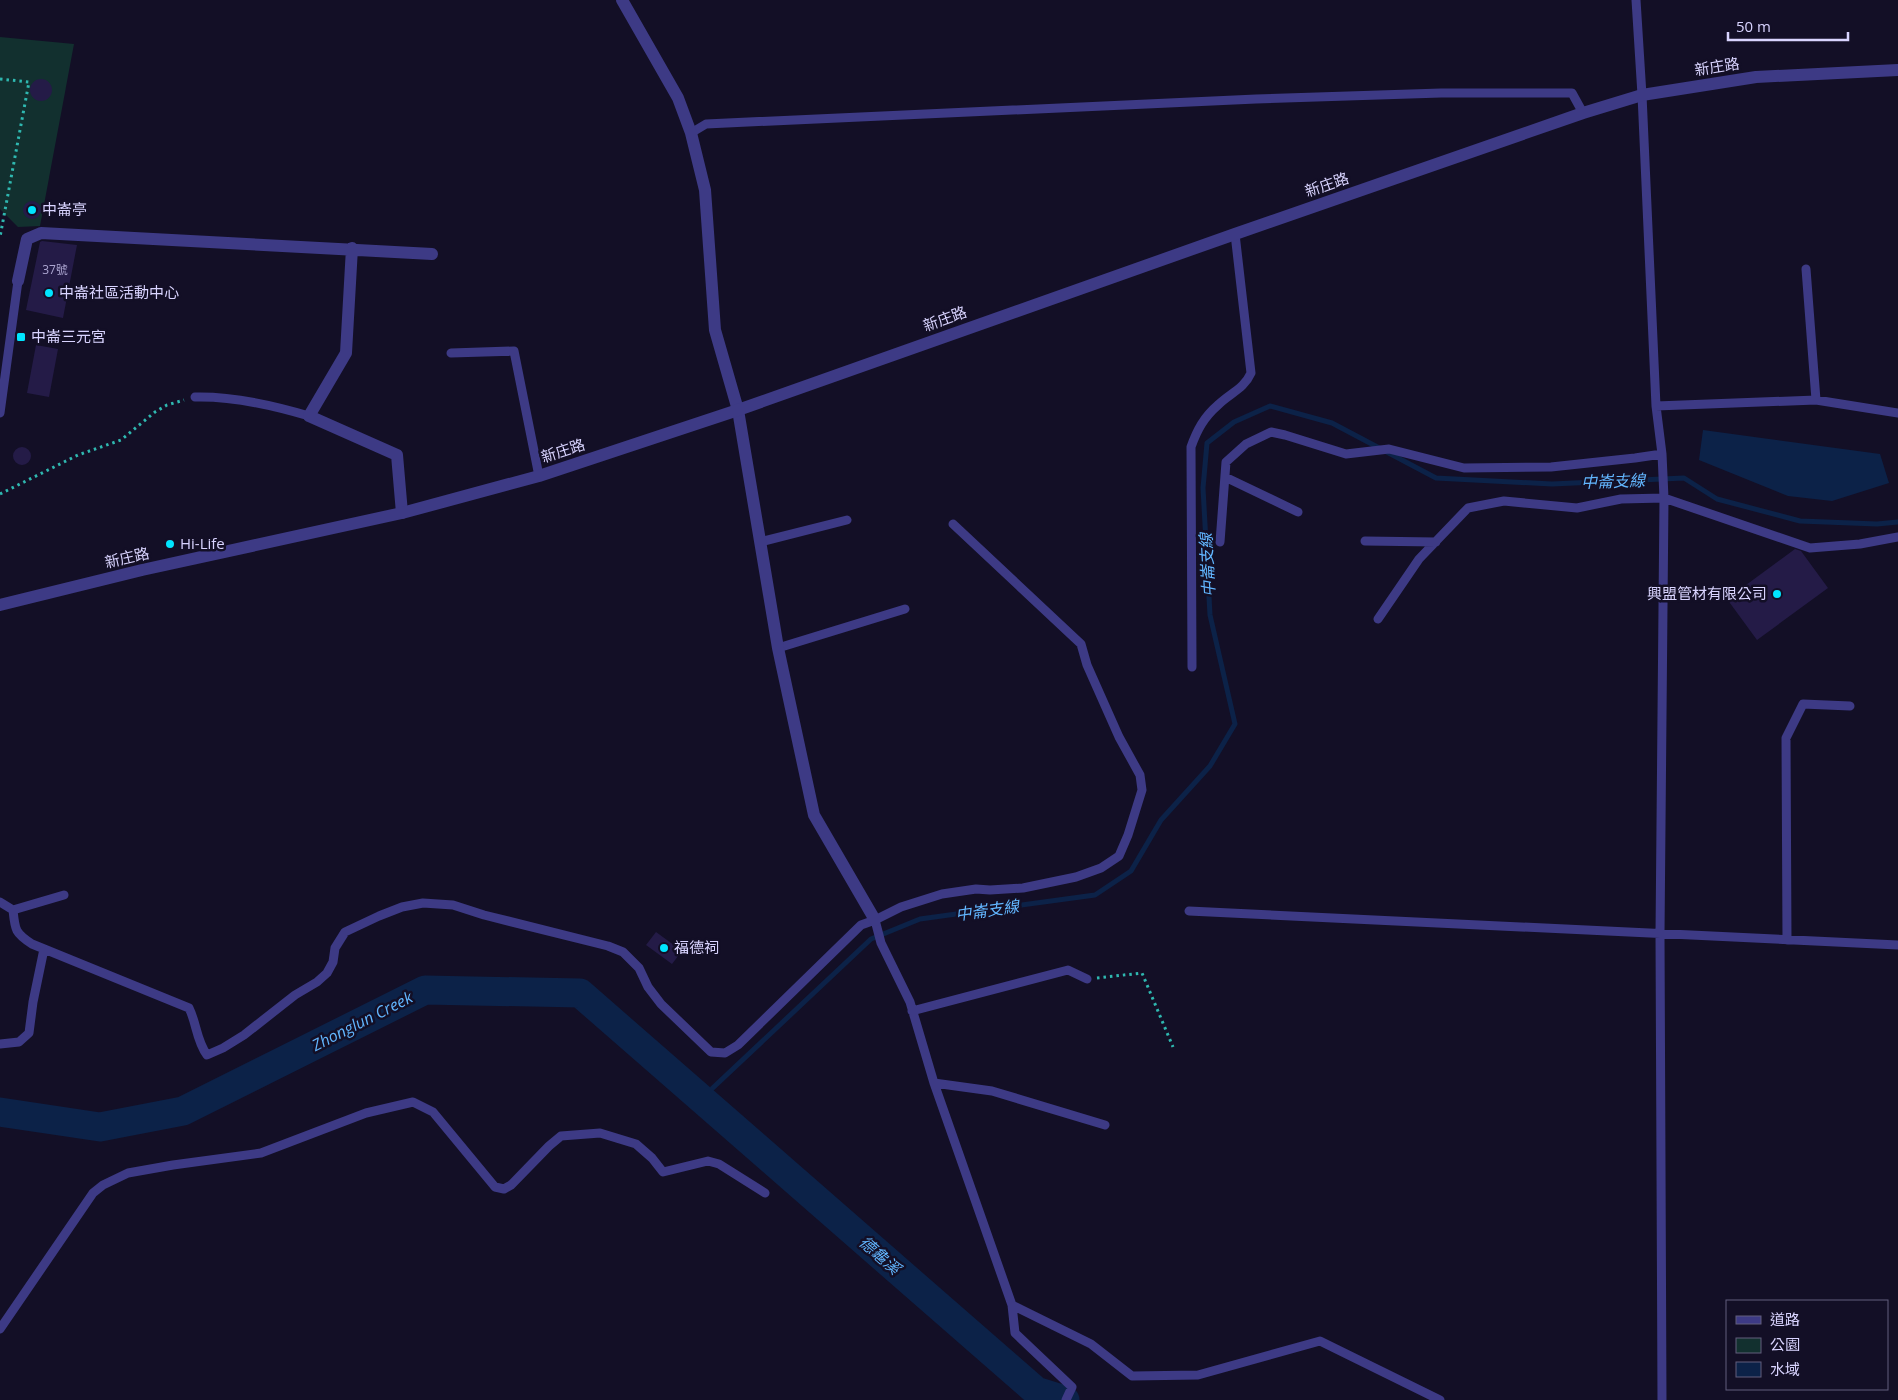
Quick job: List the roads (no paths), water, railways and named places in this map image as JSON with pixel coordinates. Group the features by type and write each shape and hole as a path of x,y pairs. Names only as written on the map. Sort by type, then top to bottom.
{"street":[{"path":"622,0 678,98 691,133 705,190 715,330 738,410 778,648 814,815 875,920"},
{"name":"新庄路","path":"0,605 151,568 402,513 539,476 738,410 1235,234 1583,113 1642,95 1756,77 1898,70"},
{"path":"18,281 27,239 41,232 432,254"},
{"path":"352,248 346,353 308,416 397,455 402,513"}],"lane":[{"path":"1636,0 1656,406 1662,454 1664,498 1660,934 1662,1400"},
{"path":"691,133 706,124 846,119 994,110 1441,93 1572,93 1583,113"},
{"path":"1192,667 1191,447 1197,429 1207,414 1237,392 1247,382 1251,373 1235,234"},
{"path":"1806,269 1816,400"},
{"path":"0,413 18,281"},
{"path":"451,353 514,351 539,476"},
{"path":"195,397 214,396 281,408 308,416"},
{"path":"1656,406 1816,400 1898,413"},
{"path":"1220,542 1226,462 1246,444 1271,432 1346,454 1389,449 1464,468 1551,467 1662,454"},
{"path":"1225,477 1298,512"},
{"path":"1378,619 1419,559 1468,508 1504,501 1577,508 1621,499 1664,498 1810,548 1860,544 1898,538"},
{"path":"760,542 847,520"},
{"path":"13,910 15,929 21,937 32,944 188,1008 195,1020 200,1046 207,1055 244,1035 295,995 327,974 335,948 345,932 402,907 423,903 453,905 484,915 608,946 623,952 639,968 648,987 661,1004 711,1052 725,1053 738,1045 861,925 901,907 942,894 976,889 1024,888 1076,877 1100,868 1119,856 1128,835 1142,790 1140,775 1119,738 1087,665 1081,644 954,524"},
{"path":"1365,541 1436,542"},
{"path":"778,648 905,609"},
{"path":"1787,940 1786,738 1803,704 1850,706"},
{"path":"0,902 13,910 64,895"},
{"path":"1189,911 1898,945"},
{"path":"875,920 882,943 910,1002 934,1083 1012,1305 1015,1333 1072,1387 1066,1400"},
{"path":"0,1044 19,1042 29,1032 44,949"},
{"path":"912,1011 1068,970 1087,979"},
{"path":"934,1083 992,1091 1105,1125"},
{"path":"0,1329 93,1193 111,1181 128,1173 261,1153 366,1113 413,1102 432,1112 495,1187 504,1189 511,1184 548,1146 561,1136 600,1133 636,1144 652,1158 663,1172 708,1160 719,1164 765,1193"},
{"path":"1012,1305 1090,1344 1132,1376 1198,1375 1320,1341 1440,1400"}],"water":[{"path":"1703,430 1880,454 1889,483 1832,501 1788,496 1699,460"}],"waterway":[{"name":"中崙支線","path":"701,1099 871,939 920,919 1095,895 1131,871 1161,820 1210,766 1235,724 1210,615 1203,488 1207,443 1234,422 1270,406 1332,423 1436,478 1552,484 1684,478 1717,499 1800,521 1877,524 1898,522"},
{"name":"Zhonglun Creek","path":"0,1112 100,1127 183,1111 425,990 580,993 1036,1391 1065,1400"}],"place":[{"name":"中崙亭","path":"32,210"},
{"name":"中崙社區活動中心","path":"49,293"},
{"name":"中崙三元宮","path":"21,337"},
{"name":"Hi-Life","path":"170,544"},
{"name":"興盟管材有限公司","path":"1777,594"},
{"name":"福德祠","path":"664,948"}],"water label":[{"name":"德龜溪","path":"880,1255"}]}
